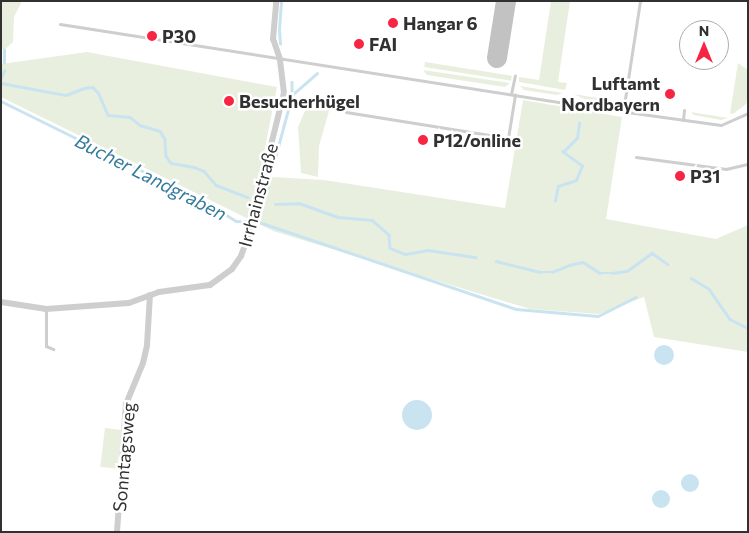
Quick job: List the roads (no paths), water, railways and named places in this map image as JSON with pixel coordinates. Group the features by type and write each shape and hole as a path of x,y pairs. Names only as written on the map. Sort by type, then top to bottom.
{"street":[{"name":"Irrhainstraße","path":"1,302 46,309 129,303 150,295 210,285 232,269 241,256 251,228 284,93 280,59 273,39 276,1"},
{"name":"Sonntagsweg","path":"117,532 126,404 143,363 147,345 150,295"}],"lane":[{"path":"623,112 640,1"},
{"path":"60,24 682,120 721,125 748,113"},
{"path":"346,112 508,138 515,75"},
{"path":"682,120 684,110"},
{"path":"636,157 726,169 748,164"},
{"path":"46,309 46,346 53,349"}],"water":[{"path":"664,345 671,348 674,355 671,362 664,365 657,362 654,355 657,348"},
{"path":"417,400 427,405 432,415 427,425 417,430 407,425 402,415 407,405"},
{"path":"686,474 694,474 699,479 697,490 686,492 681,487 681,479"},
{"path":"657,490 665,490 670,495 668,506 657,508 652,503 652,495"}],"waterway":[{"path":"280,44 281,1"},
{"path":"4,50 4,63"},
{"path":"1,78 4,71"},
{"path":"272,169 292,95 317,73"},
{"path":"292,82 292,93"},
{"path":"1,83 66,95 84,88 93,87 99,94 108,115 130,117 140,125 160,131 165,139 166,156 171,163 194,167 204,171 216,185 248,197"},
{"name":"Bucher Landgraben","path":"1,101 209,204 236,221 259,222 516,309 598,316 636,297"},
{"path":"555,201 558,186 576,180 582,166 563,152 577,138 579,123"},
{"path":"261,213 268,185"},
{"path":"275,204 299,203 338,217 372,220 389,235 390,248 405,254 428,250 475,257"},
{"path":"496,261 540,272 552,272 583,262 600,273 612,273 627,271 652,253 668,264"},
{"path":"691,278 709,289 730,319 748,328"}],"place":[{"name":"Hangar 6","path":"393,23"},
{"name":"P30","path":"152,36"},
{"name":"FAI","path":"359,44"},
{"name":"Luftamt Nordbayern","path":"670,94"},
{"name":"Besucherhügel","path":"229,101"},
{"name":"P12/online","path":"423,140"},
{"name":"P31","path":"680,176"}]}
